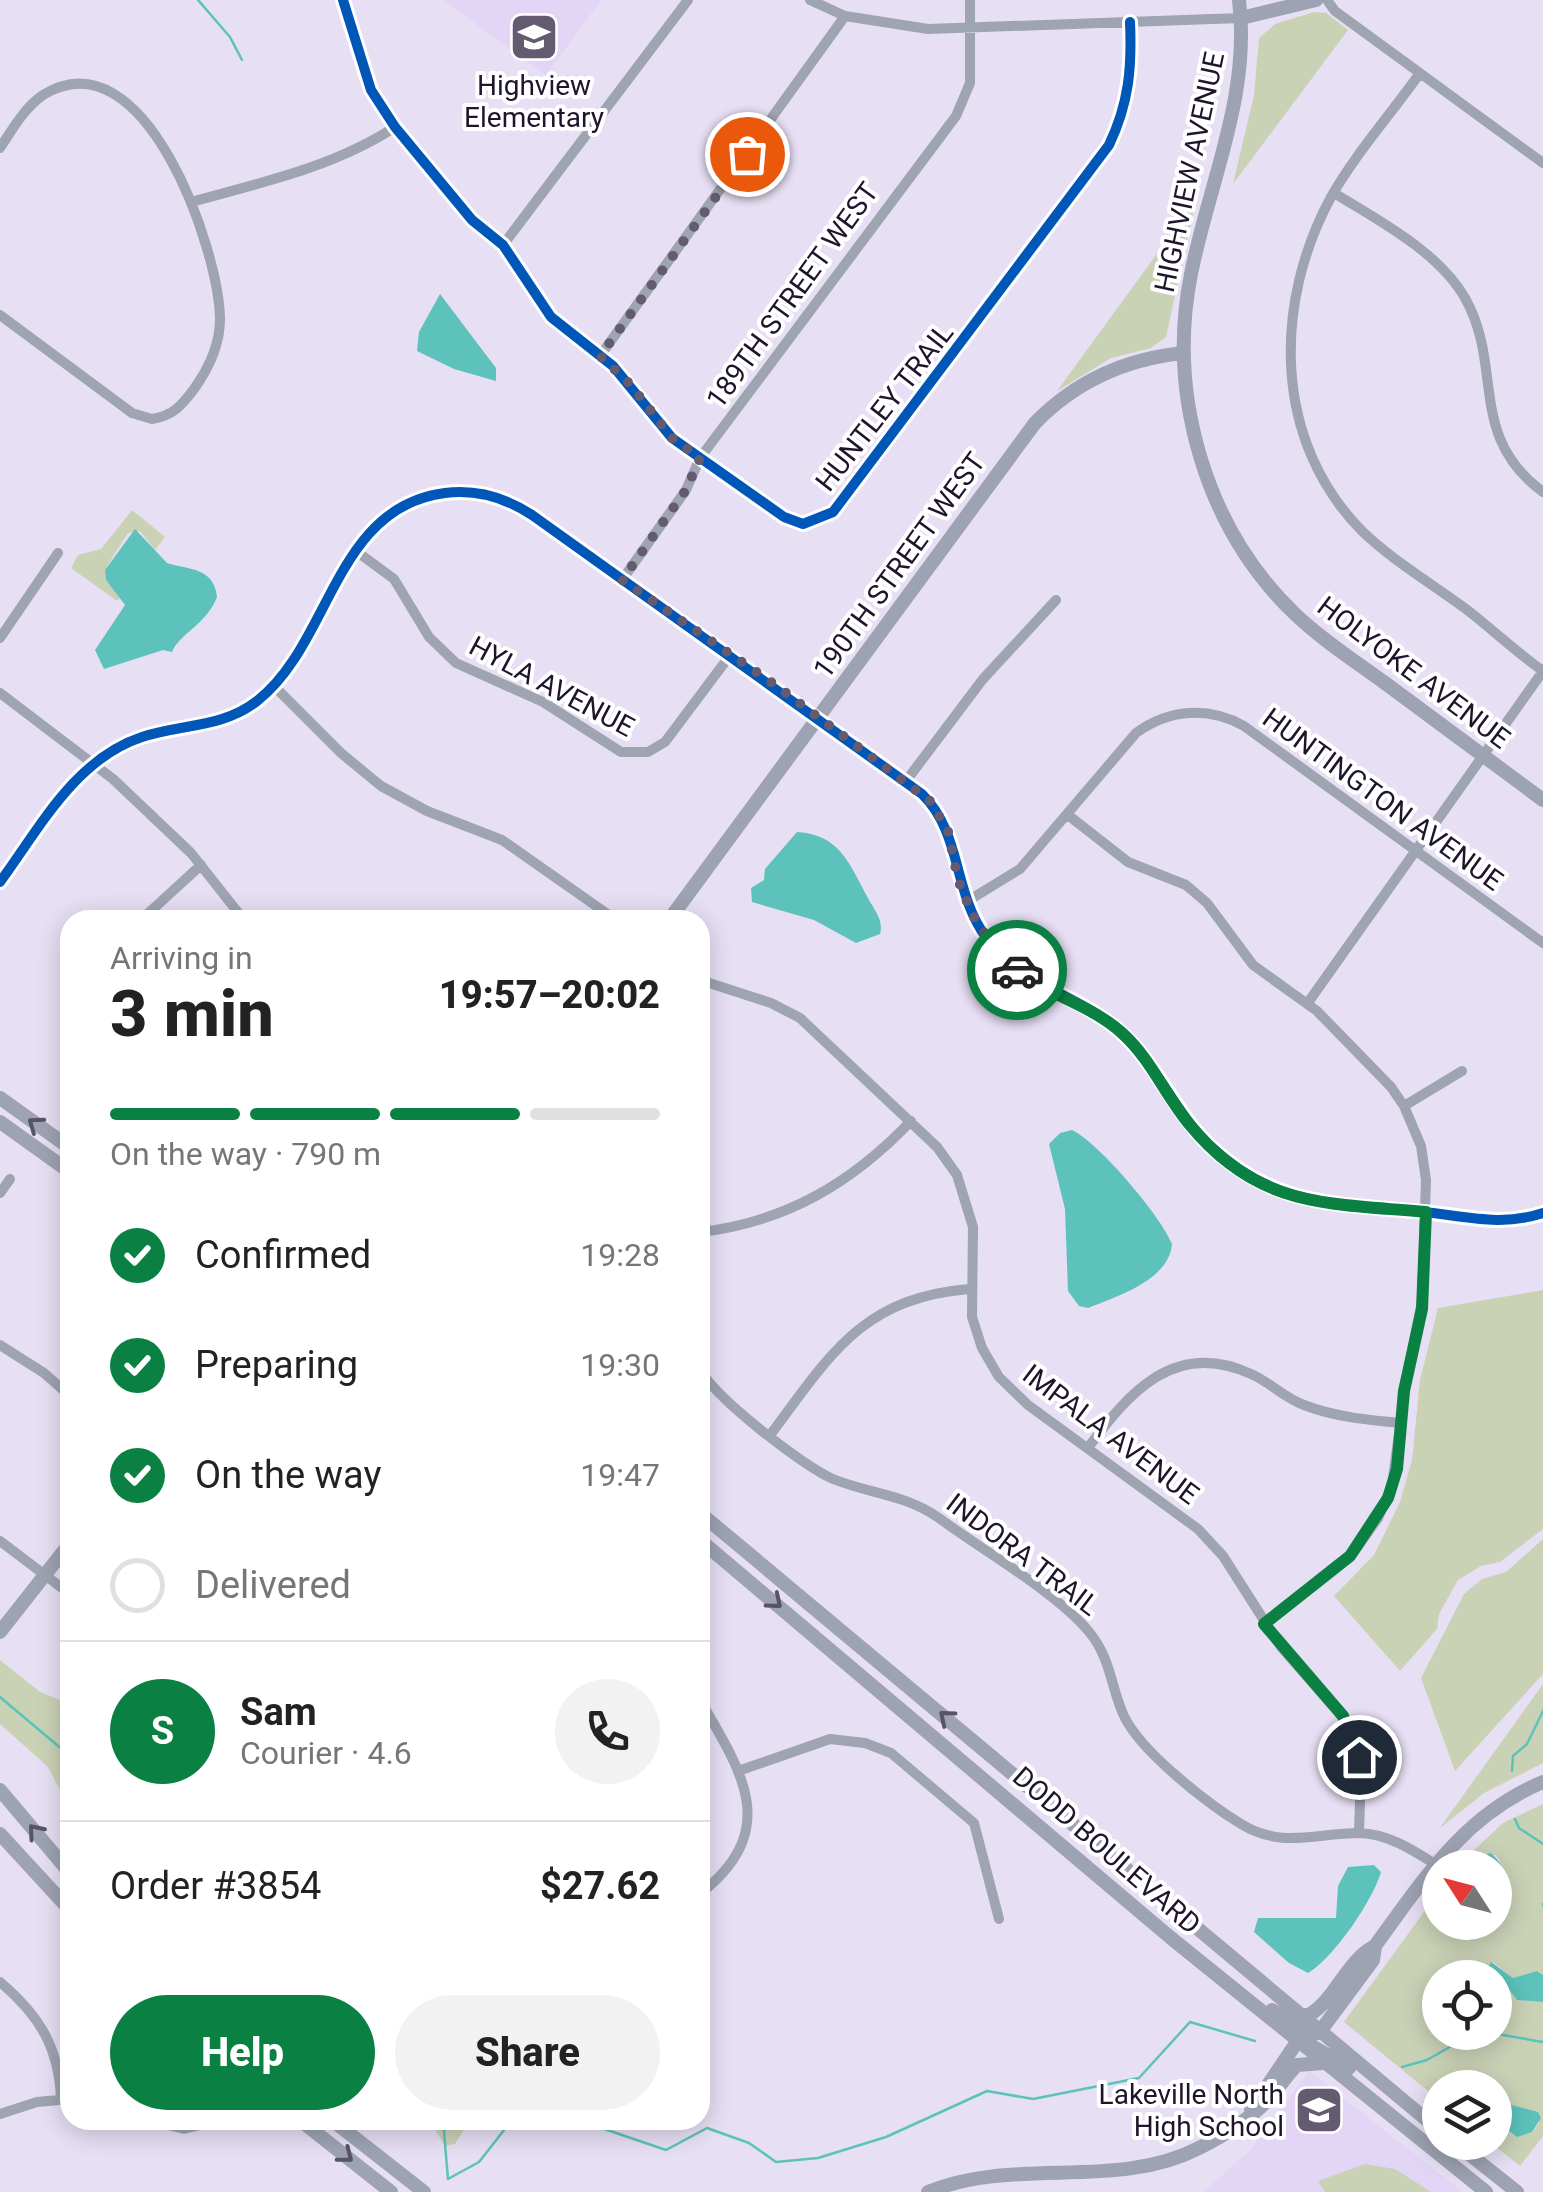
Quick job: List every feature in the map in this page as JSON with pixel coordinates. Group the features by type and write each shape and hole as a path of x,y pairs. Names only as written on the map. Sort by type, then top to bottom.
{"street":[{"name":"HUNTLEY TRAIL","path":"343,0 371,90 395,127 482,228 503,244 551,317 630,384 664,430 792,522 816,521 833,512 1109,145 1125,110 1132,76 1130,22"},
{"path":"503,244 525,222 688,0"},
{"path":"810,0 844,16 890,27 972,29 1241,18 1316,0"},
{"name":"189TH STREET WEST","path":"622,580 686,490 700,458 956,116 970,84 970,0"},
{"name":"HIGHVIEW AVENUE","path":"1183,353 1191,274 1238,84 1239,0"},
{"path":"1328,0 1335,11 1543,164"},
{"path":"600,356 844,16"},
{"path":"1308,1004 1543,671 1361,530 1329,488 1310,453 1290,380 1291,325 1305,260 1334,192 1420,73"},
{"path":"0,148 40,97 68,87 99,90 121,100 153,130 178,169 191,202 217,300 219,331 210,364 172,413 152,419 132,413 0,315"},
{"path":"191,202 286,176 371,143 395,127"},
{"path":"1334,192 1436,264 1460,290 1474,320 1496,436 1514,466 1543,492"},
{"name":"190TH STREET WEST","path":"676,910 1042,415 1073,390 1108,372 1183,353"},
{"name":"HOLYOKE AVENUE","path":"1183,353 1190,415 1203,466 1227,522 1267,582 1315,632 1543,800"},
{"path":"0,882 66,792 94,762 141,738 235,714 274,686 356,551 378,524 406,505 437,494 470,492 523,509 906,781 944,822 966,902 986,938 1014,968 1098,1014 1130,1040 1191,1126 1238,1168 1279,1191 1324,1205 1426,1212 1490,1222 1543,1213"},
{"name":"HYLA AVENUE","path":"356,551 394,580 429,637 456,663 543,702 621,752 642,754 666,742 730,654"},
{"path":"0,638 58,553"},
{"path":"906,781 983,679 1056,600"},
{"path":"274,686 354,765 381,786 427,810 502,840 602,910"},
{"path":"0,693 94,762 201,865 236,910"},
{"name":"HUNTINGTON AVENUE","path":"966,902 1013,876 1136,733 1161,718 1200,712 1244,726 1543,943"},
{"path":"1068,815 1128,862 1174,878 1198,894 1254,965 1308,1004 1404,1106 1424,1158 1422,1309 1392,1486 1372,1528 1340,1567 1264,1624"},
{"path":"152,910 201,865"},
{"name":"IMPALA AVENUE","path":"710,983 771,1003 800,1018 943,1154 966,1197 974,1242 969,1289 978,1340 999,1376 1028,1404 1209,1539 1264,1624 1339,1710 1352,1732 1360,1771 1359,1833"},
{"path":"1404,1106 1462,1071"},
{"path":"0,1098 60,1141"},
{"path":"710,1230 764,1220 804,1204 862,1168 911,1121"},
{"path":"0,1122 60,1165"},
{"path":"0,1193 10,1179"},
{"path":"771,1434 836,1347 862,1324 908,1300 969,1289"},
{"path":"0,1345 60,1388"},
{"path":"1088,1448 1124,1400 1142,1384 1172,1369 1202,1364 1245,1371 1288,1398 1322,1411 1401,1423"},
{"name":"INDORA TRAIL","path":"710,1383 722,1399 824,1475 894,1494 924,1508 1077,1620 1104,1654 1119,1702 1134,1733 1236,1820 1284,1840 1359,1833 1402,1844 1422,1856"},
{"name":"DODD BOULEVARD","path":"710,1521 1422,2116"},
{"path":"0,1541 60,1586"},
{"name":"DODD BOULEVARD","path":"710,1548 1170,1938 1486,2192"},
{"path":"0,1632 60,1555"},
{"path":"710,1717 741,1770 748,1817 744,1846 726,1874 710,1886"},
{"path":"741,1770 830,1739 864,1743 891,1753 974,1823 999,1919"},
{"path":"1448,1850 1484,1813 1543,1782"},
{"path":"0,1790 60,1861"},
{"path":"0,1834 60,1899"},
{"path":"1298,2015 1317,2010 1365,1951 1375,1946 1422,1882"},
{"path":"1170,1938 1185,1942 1284,2020 1304,2032 1319,2033 1373,1960 1375,1946"},
{"path":"0,1982 32,2013 50,2039 60,2069"},
{"path":"1248,2114 1297,2042 1315,2046 1336,2059 1422,2122"},
{"path":"928,2192 992,2174 1160,2162 1202,2147 1271,2098 1298,2065 1323,2064"},
{"path":"0,2114 60,2099"},
{"path":"313,2130 392,2192"},
{"path":"345,2130 424,2192"},
{"path":"1473,2160 1517,2192"}],"shaded area":[{"name":"Highview Elementary","path":"443,0 601,0 546,75"},
{"path":"1314,12 1326,13 1348,30 1233,184 1254,95 1259,38 1275,24"},
{"path":"1196,200 1166,337 1151,348 1111,358 1057,391"},
{"path":"440,294 496,368 496,381 454,369 417,351 419,332"},
{"path":"132,510 165,537 155,550 140,531 128,533 107,566 106,580 122,595 117,601 71,568 78,555 101,549"},
{"path":"135,529 167,563 206,575 217,597 172,652 163,650 104,669 95,650 125,605 106,580 105,570"},
{"path":"797,832 824,839 842,853 878,915 880,934 856,943 814,920 752,902 751,888 764,880 765,869"},
{"path":"1072,1130 1128,1181 1172,1244 1169,1257 1152,1277 1088,1308 1079,1306 1068,1291 1065,1209 1049,1144 1060,1133"},
{"path":"1543,1290 1543,1529 1500,1562 1481,1566 1458,1580 1439,1614 1437,1629 1400,1671 1334,1596 1374,1555 1400,1502 1412,1460 1420,1380 1438,1308"},
{"path":"1543,1539 1543,1674 1455,1771 1421,1678 1464,1594 1482,1579 1506,1572"},
{"path":"0,1660 40,1692 60,1700 60,1790 48,1767 0,1724"},
{"path":"1543,1684 1543,1763 1484,1793 1439,1829"},
{"path":"1543,1804 1543,1975 1537,1971 1513,1978 1512,1960 1422,1960 1422,2050 1512,2050 1512,1993 1517,2000 1543,2002 1543,2136 1520,2166 1512,2160 1512,2134 1532,2132 1539,2123 1530,2110 1512,2105 1512,2070 1422,2070 1422,2086 1344,2022 1422,1915 1422,1940 1512,1940 1512,1850 1474,1850 1503,1823"},
{"path":"1374,1865 1381,1872 1361,1912 1329,1955 1308,1973 1289,1963 1254,1932 1258,1918 1336,1918 1338,1886 1348,1867"},
{"path":"1537,1971 1543,1975 1543,2002 1517,2000 1512,1993 1512,1977"},
{"name":"Lakeville North High School","path":"1309,2071 1463,2192 1204,2192 1251,2149"},
{"path":"1512,2105 1538,2112 1541,2118 1532,2132 1517,2137 1512,2133"},
{"path":"435,2130 464,2130 455,2144 445,2146"},
{"path":"1365,2164 1395,2169 1431,2192 1325,2192 1318,2181"}],"waterway":[{"path":"198,0 230,37 242,60"},
{"path":"0,1697 60,1748"},
{"path":"1512,1771 1513,1756 1527,1744 1543,1711"},
{"path":"1515,1819 1519,1828 1543,1844"},
{"path":"710,2129 749,2143 776,2162 818,2158 886,2137 987,2091 1033,2099 1139,2078 1190,2022 1255,2041"},
{"path":"1512,2037 1543,2042"},
{"path":"1402,2067 1444,2050"},
{"path":"444,2130 448,2179 479,2162 504,2130"},
{"path":"607,2130 666,2150 703,2130"}],"cycle path":[{"path":"343,0 371,90 395,127 472,220 503,245 551,317 613,366 672,438 784,517 803,524 833,512 1109,145 1128,85 1130,22"},
{"path":"0,882 44,819 97,761 142,737 216,721 257,701 282,676 356,550 379,523 408,504 445,493 480,494 532,515 922,794 944,827 968,902 986,937 1015,966 1116,1028 1142,1055 1197,1132 1235,1167 1285,1192 1336,1204 1483,1219 1543,1213"}],"way so far":[{"path":"747,154 600,356 630,384 672,438 700,458 686,490 622,580 774,684 930,801 948,831 958,880 978,926 1017,970"}],"place":[{"name":"Highview Elementary","path":"534,37"},
{"name":"Lakeville North High School","path":"1319,2110"}],"route":[{"path":"1017,970 1086,1007 1120,1031 1148,1061 1201,1138 1251,1177 1294,1197 1324,1205 1426,1212 1422,1309 1404,1391 1397,1469 1388,1498 1360,1546 1317,1586 1264,1624 1280,1648 1343,1716 1359,1757"}]}
